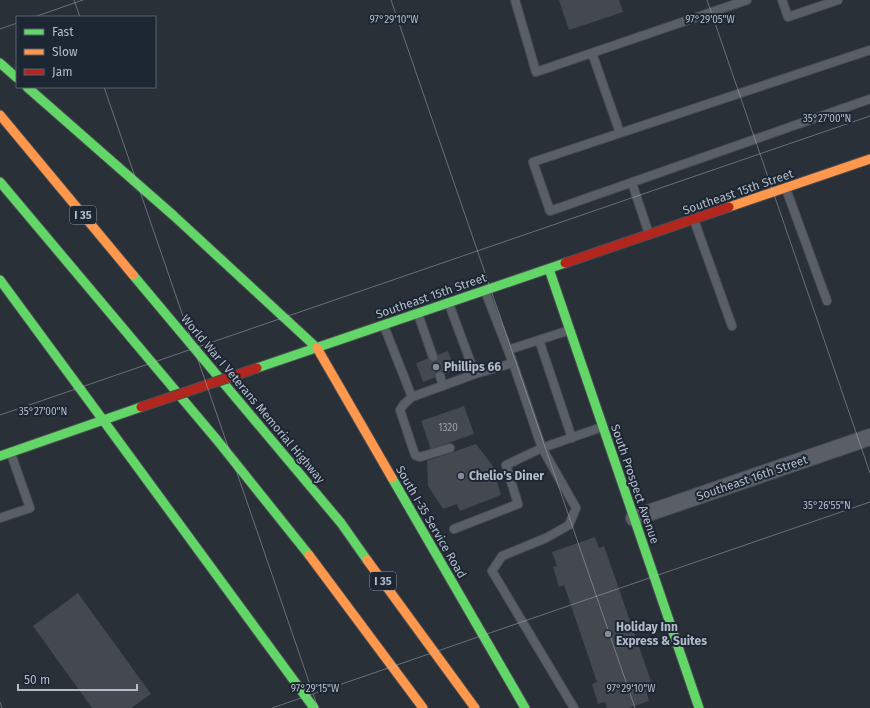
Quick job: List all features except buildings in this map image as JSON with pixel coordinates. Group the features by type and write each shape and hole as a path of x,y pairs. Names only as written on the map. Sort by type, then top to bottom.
{"main road":[{"path":"0,63 16,77"},
{"name":"South I-35 Service Road","path":"28,88 78,130 204,243 317,348 525,708"},
{"name":"World War I Veterans Memorial Highway","path":"0,115 341,523 475,708"},
{"name":"Southeast 15th Street","path":"0,456 870,159"},
{"path":"0,182 256,486 372,636 423,708"},
{"name":"South Prospect Avenue","path":"549,269 699,708"},
{"path":"0,280 314,708"}],"street":[{"name":"Southeast 16th Street","path":"634,518 870,437"}],"lane":[{"path":"515,0 536,72 747,0"},
{"path":"782,0 788,17 838,0"},
{"path":"870,50 533,162 550,210 632,183 870,99"},
{"path":"592,53 620,133"},
{"path":"632,183 649,234"},
{"path":"786,188 827,301"},
{"path":"694,219 732,326"},
{"path":"484,291 513,363 542,448 576,508 569,525 546,538 502,556 492,571 574,708"},
{"path":"449,302 475,374"},
{"path":"417,313 433,357"},
{"path":"384,325 412,397"},
{"path":"508,350 570,330"},
{"path":"539,340 572,438"},
{"path":"450,448 420,457 415,455 400,410 404,404 412,397 475,374 513,363"},
{"path":"440,376 443,386"},
{"path":"454,529 518,504 506,465 542,448 603,426"},
{"path":"0,518 30,508 11,452"}],"traffic: fast":[{"path":"0,63 16,77"},
{"path":"28,88 174,216 317,348"},
{"path":"0,182 217,440 309,555"},
{"path":"257,368 565,263"},
{"path":"549,269 699,708"},
{"path":"133,275 341,523 367,560"},
{"path":"0,280 103,420"},
{"path":"0,456 141,407"},
{"path":"103,420 314,708"},
{"path":"392,478 525,708"}],"traffic: slow":[{"path":"0,115 133,275"},
{"path":"729,207 870,159"},
{"path":"317,348 392,478"},
{"path":"309,555 423,708"},
{"path":"367,560 475,708"}],"traffic: jam":[{"path":"565,263 729,207"},
{"path":"141,407 257,368"}],"place":[{"name":"Phillips 66","path":"436,367"},
{"name":"Chelio's Diner","path":"461,476"},
{"name":"Holiday Inn Express & Suites","path":"608,634"}]}
